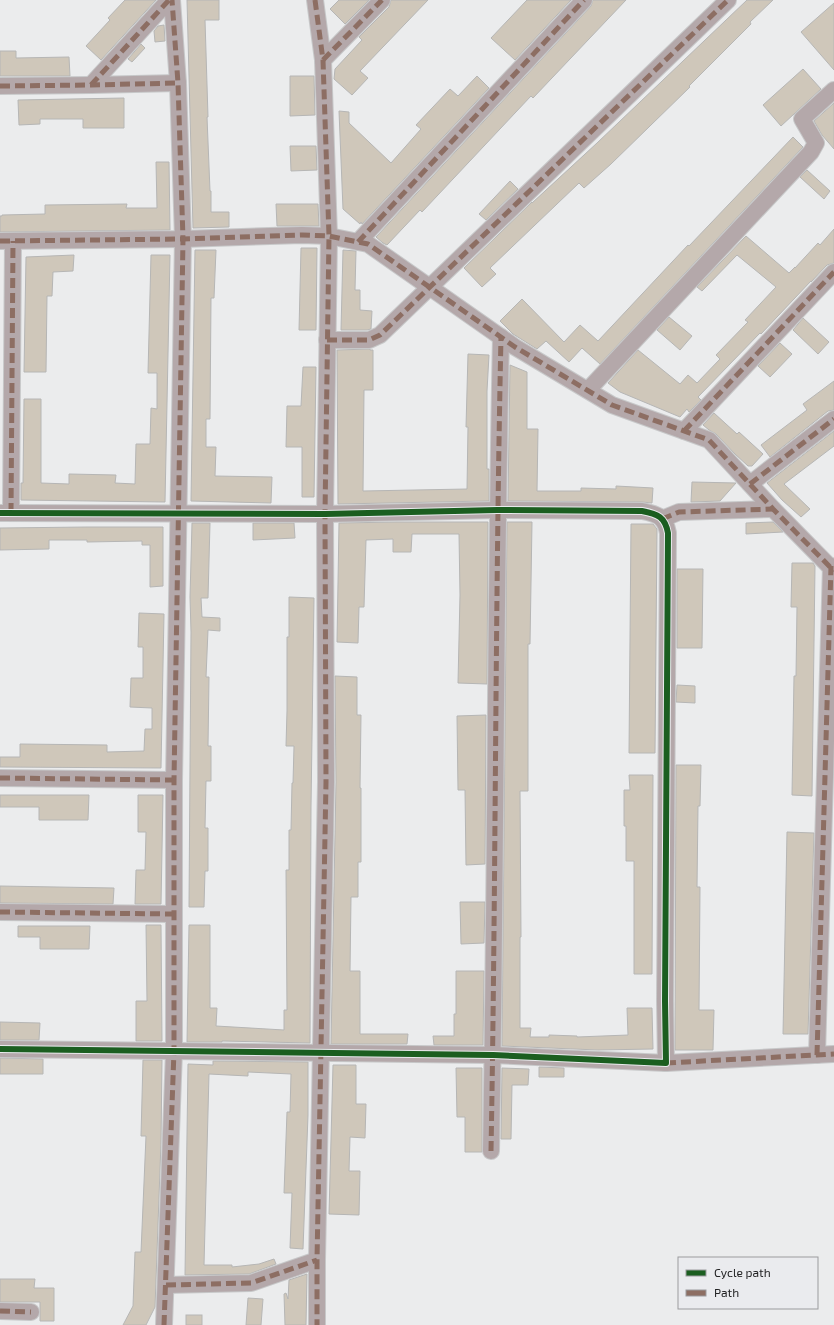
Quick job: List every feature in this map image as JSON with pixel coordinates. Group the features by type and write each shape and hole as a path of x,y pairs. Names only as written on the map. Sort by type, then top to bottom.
{"street":[{"path":"164,1325 174,1051 174,780 183,238 178,82 171,0"},
{"path":"91,85 171,0"},
{"path":"315,0 323,60 329,236 325,514 326,782 317,1325"},
{"path":"323,60 382,0"},
{"path":"358,242 584,0"},
{"path":"327,340 369,340 380,335 728,0"},
{"path":"0,86 178,82"},
{"path":"588,390 811,152 816,143 802,119 834,90"},
{"path":"666,1063 665,1001 668,534 666,524 662,519 655,514 642,512 497,510 325,514 5,513 7,241 302,235 329,236 368,244 514,347 612,404 709,440 773,509 833,567 817,1055"},
{"path":"684,430 834,272"},
{"path":"491,1151 497,510 501,337"},
{"path":"750,484 834,419"},
{"path":"662,519 679,512 773,509"},
{"path":"0,778 174,780"},
{"path":"0,912 174,914"},
{"path":"0,1049 493,1055 666,1063 834,1054"},
{"path":"166,1285 251,1283 317,1260"},
{"path":"0,1311 31,1312"}],"building":[{"path":"125,0 156,0 101,60 86,46 110,20 108,18"},
{"path":"187,0 219,0 219,20 205,20 210,191 211,212 229,212 229,227 193,228"},
{"path":"339,0 369,0 345,24 330,9"},
{"path":"391,0 428,0 360,71 368,78 352,95 334,79 335,69 362,40 359,37 389,7"},
{"path":"527,0 571,0 515,60 491,38"},
{"path":"593,0 626,0 533,98 531,96 422,212 420,210 387,245 376,237 591,6"},
{"path":"747,0 773,0 750,22 751,24 689,86 690,87 611,164 584,188 579,183 490,268 496,274 482,287 464,268"},
{"path":"834,3 834,70 801,32"},
{"path":"164,25 165,41 155,42 154,31 158,26"},
{"path":"141,44 145,48 132,62 128,59"},
{"path":"0,51 16,51 16,58 69,57 70,76 0,76"},
{"path":"803,69 821,89 781,126 763,105"},
{"path":"290,76 314,76 315,115 290,116"},
{"path":"477,76 489,88 362,224 361,222 360,224 343,209 339,111 349,112 349,123 391,163 421,129 416,125 450,89 458,96"},
{"path":"124,98 124,128 83,128 83,119 40,119 40,124 19,125 18,100"},
{"path":"834,103 834,149 822,135 814,121"},
{"path":"793,137 803,147 600,364 582,348 569,362 546,341 537,349 513,334 500,321 522,299 564,342 580,325 598,341 688,245 689,246"},
{"path":"290,146 316,146 317,170 291,171"},
{"path":"156,162 169,162 170,230 0,232 0,216 45,214 45,205 127,204 126,208 157,208"},
{"path":"807,170 830,191 824,199 800,177"},
{"path":"510,181 518,189 486,220 479,214"},
{"path":"276,204 318,204 319,226 277,226"},
{"path":"834,229 834,263 827,265 761,334 760,333 698,397 701,400 689,412 687,409 680,417 620,392 608,383 638,350 680,384 688,375 697,383 720,359 716,355 748,322 745,320 776,287 737,255 702,291 697,287 746,236 789,273 818,243 820,245"},
{"path":"301,248 317,248 316,330 299,330"},
{"path":"195,250 216,250 214,298 211,298 210,419 206,419 206,447 216,447 215,476 272,477 271,503 191,501"},
{"path":"343,250 356,251 355,290 360,290 360,310 372,311 371,329 341,330"},
{"path":"74,255 73,271 53,272 52,296 47,296 46,372 24,372 26,257"},
{"path":"151,255 170,255 165,502 21,500 21,483 23,483 24,399 41,399 41,483 69,484 69,474 116,475 115,483 135,484 136,444 150,444 151,408 157,409 157,373 148,373"},
{"path":"669,317 692,336 680,350 657,330"},
{"path":"803,318 829,342 818,354 793,330"},
{"path":"780,343 792,354 770,377 758,366"},
{"path":"337,350 373,350 373,390 364,390 363,491 467,489 468,427 466,427 468,354 489,355 487,391 487,469 489,469 489,501 338,504"},
{"path":"510,365 527,372 527,429 538,429 537,491 581,491 581,488 616,489 616,486 653,488 652,503 508,501"},
{"path":"303,367 316,367 314,497 302,497 302,447 286,447 287,406 301,406"},
{"path":"834,381 834,410 828,411 770,457 761,445 807,410 803,404"},
{"path":"714,413 737,434 739,432 763,454 752,466 748,466 716,434 703,425"},
{"path":"834,431 834,446 784,484 810,509 801,517 782,500 767,483"},
{"path":"692,482 736,483 720,501 691,502"},
{"path":"488,522 487,684 458,683 460,595 459,534 412,534 411,552 393,552 393,539 366,540 364,607 359,607 358,643 337,642 339,523"},
{"path":"507,522 532,522 530,644 528,644 528,791 520,791 520,1028 531,1028 530,1037 549,1037 549,1035 577,1037 628,1035 627,1008 652,1008 653,1049 598,1050 502,1046"},
{"path":"773,522 783,532 746,534 746,523"},
{"path":"192,523 210,523 208,598 201,598 202,617 220,618 220,631 208,630 206,677 209,677 208,746 211,746 211,781 206,781 205,828 208,828 208,871 205,871 204,907 189,907 190,597"},
{"path":"253,523 294,523 295,538 253,540"},
{"path":"631,524 653,524 657,529 655,753 629,753"},
{"path":"163,527 163,586 150,587 150,545 142,545 142,541 87,542 87,540 49,540 49,549 0,550 0,528"},
{"path":"792,563 813,563 815,566 812,796 792,795 797,607 791,607"},
{"path":"677,569 703,569 702,648 677,648"},
{"path":"289,597 314,598 310,1043 222,1041 187,1042 189,925 210,925 210,1008 217,1008 216,1026 284,1030 284,1010 287,1010 286,870 289,870 289,830 291,830 294,746 286,746"},
{"path":"139,613 164,614 161,768 0,767 0,757 20,757 20,744 107,745 107,752 144,751 145,729 152,729 152,708 130,707 131,678 143,678 143,647 138,647"},
{"path":"335,676 357,677 357,715 361,715 361,862 358,862 358,897 351,897 350,971 360,971 360,1034 408,1034 407,1044 331,1044 336,782"},
{"path":"677,685 695,686 695,703 676,702"},
{"path":"486,715 485,864 466,865 465,790 458,790 457,716"},
{"path":"676,765 701,765 700,806 698,806 697,887 700,887 699,1010 714,1010 713,1050 675,1050"},
{"path":"629,775 653,775 652,974 634,974 634,861 626,861 626,826 624,826 624,790 630,790"},
{"path":"0,795 89,795 88,820 39,820 39,807 0,807"},
{"path":"138,795 163,795 161,904 135,904 136,870 145,870 146,832 138,832"},
{"path":"787,832 814,833 808,1034 783,1034"},
{"path":"0,886 114,888 113,904 0,903"},
{"path":"460,902 485,902 484,943 461,944"},
{"path":"146,925 161,925 162,1041 136,1041 136,1001 147,1001"},
{"path":"18,926 90,926 89,949 40,949 40,937 18,937"},
{"path":"456,971 484,971 483,1045 434,1045 433,1036 454,1036 454,1014 456,1014"},
{"path":"0,1022 40,1023 39,1040 0,1040"},
{"path":"0,1058 43,1059 43,1074 0,1074"},
{"path":"143,1060 162,1060 161,1142 155,1307 146,1325 123,1325 133,1306 135,1252 141,1252 146,1136 141,1136"},
{"path":"213,1061 308,1062 308,1115 303,1249 290,1248 292,1193 284,1193 287,1112 290,1112 291,1074 248,1072 248,1076 209,1074 204,1265 232,1265 232,1267 259,1264 274,1259 276,1264 249,1274 185,1275 188,1064 213,1065"},
{"path":"333,1065 356,1065 356,1104 366,1104 365,1138 350,1137 349,1171 360,1171 359,1215 329,1214"},
{"path":"539,1067 564,1068 564,1077 539,1077"},
{"path":"456,1068 482,1068 482,1152 465,1152 465,1117 457,1117"},
{"path":"502,1068 529,1069 528,1085 512,1085 511,1139 501,1139"},
{"path":"307,1274 306,1325 285,1325 284,1294 286,1293 288,1299 289,1280"},
{"path":"0,1279 35,1279 34,1288 54,1288 54,1321 40,1321 40,1302 0,1302"},
{"path":"248,1298 263,1299 261,1325 246,1325"},
{"path":"186,1315 202,1315 202,1325 186,1325"}],"marked path":[{"path":"91,85 169,0"},
{"path":"164,1325 174,1051 174,780 183,239 178,83 172,0"},
{"path":"315,0 323,60 329,236 325,514 326,782 317,1325"},
{"path":"323,60 382,0"},
{"path":"358,242 584,0"},
{"path":"327,340 369,340 380,335 728,0"},
{"path":"0,86 178,83"},
{"path":"0,241 183,239 302,235 329,236 368,244 515,347 612,405 709,440 773,509 834,571"},
{"path":"11,513 13,241"},
{"path":"684,431 834,272"},
{"path":"491,1151 501,337"},
{"path":"750,484 834,419"},
{"path":"662,519 679,512 773,509"},
{"path":"817,1055 831,566"},
{"path":"0,778 174,780"},
{"path":"0,912 174,914"},
{"path":"666,1063 834,1054"},
{"path":"166,1285 251,1283 317,1260"},
{"path":"0,1311 31,1312"}],"cycle path":[{"path":"0,513 325,514 497,510 642,511 652,513 660,517 665,523 668,533 665,1001 666,1063 493,1055 0,1049"}]}
